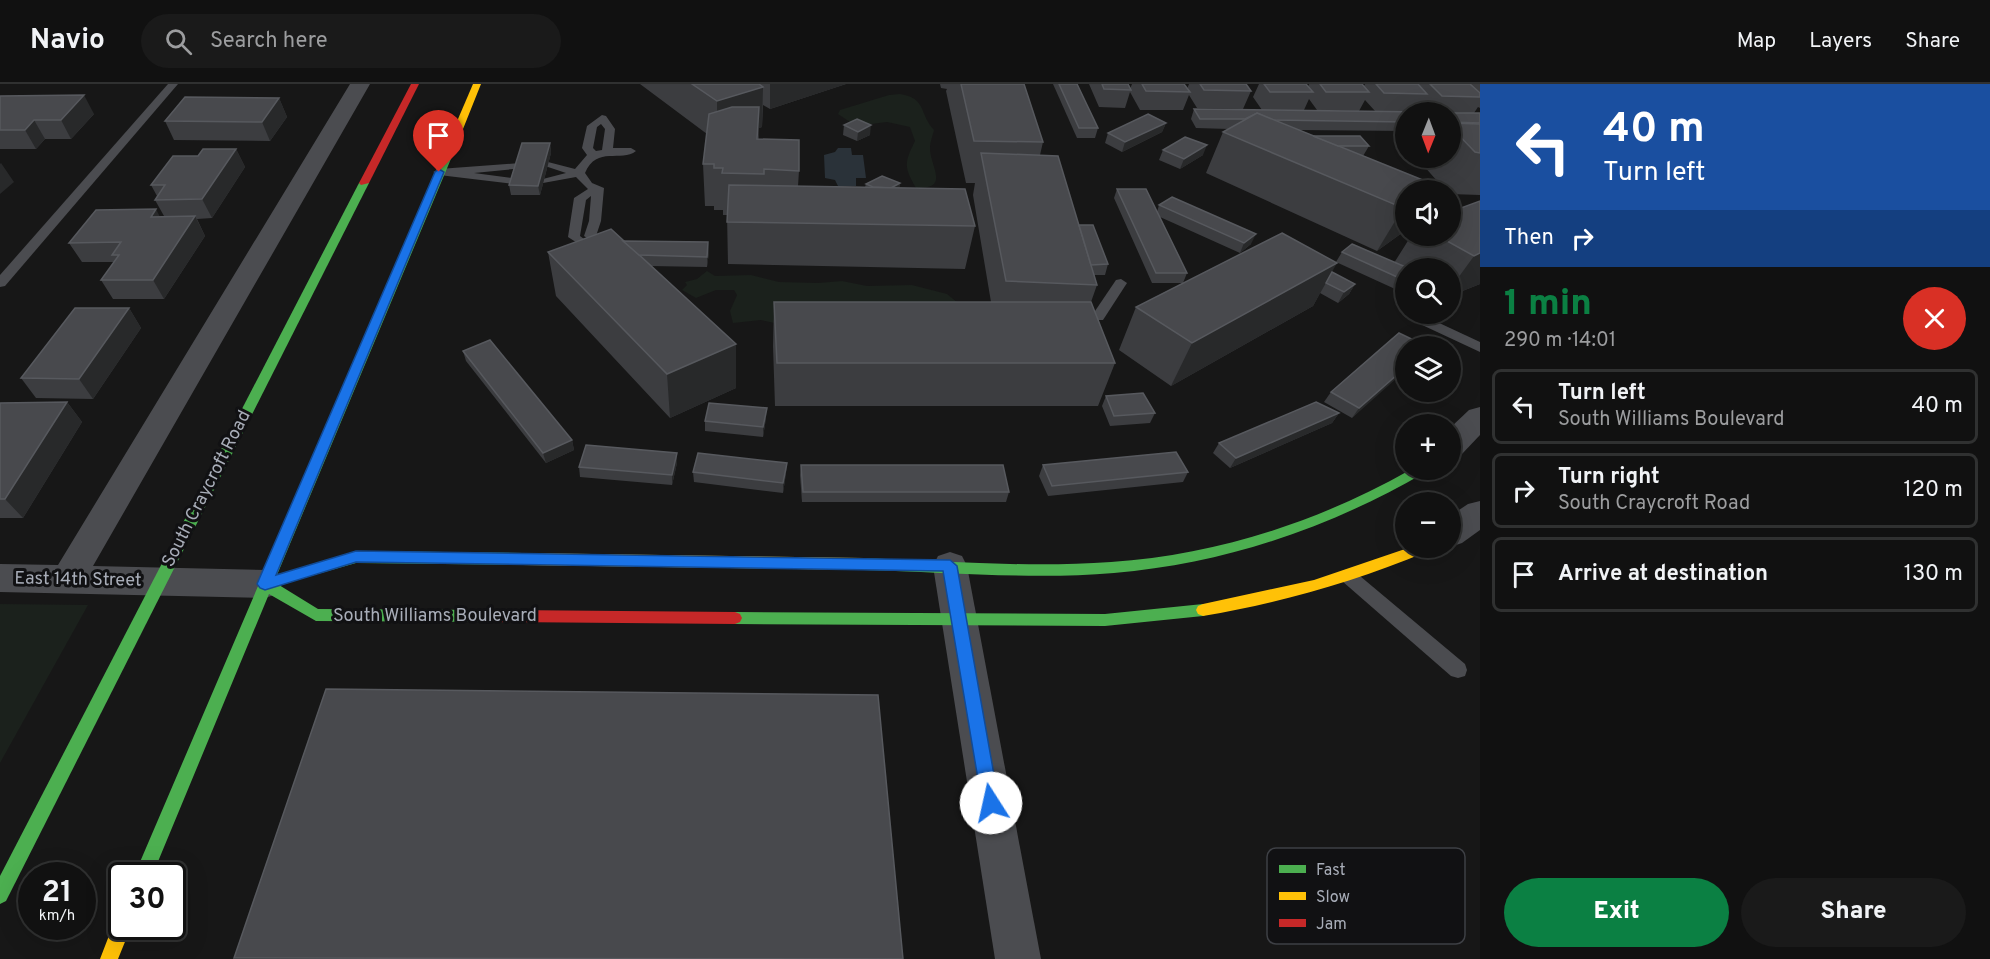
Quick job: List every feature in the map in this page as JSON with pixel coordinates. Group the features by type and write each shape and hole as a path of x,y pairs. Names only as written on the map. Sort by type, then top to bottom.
{"main road":[{"name":"South Craycroft Road","path":"0,895 415,84"},
{"path":"149,862 477,84"},
{"path":"265,584 356,557 1107,568 1222,552 1283,535 1341,512 1404,480"},
{"name":"South Williams Boulevard","path":"265,584 316,615 959,621 1105,620 1214,609 1273,597 1348,576 1395,558"},
{"path":"109,959 117,940"}],"street":[{"path":"68,579 360,84"},
{"path":"1461,436 1480,417"},
{"path":"1461,526 1480,513"},
{"path":"950,566 1018,959"},
{"name":"East 14th Street","path":"0,578 265,584"}],"lane":[{"path":"0,282 173,84"},
{"path":"594,156 587,148 589,136 592,126 602,118 610,129 607,152"},
{"path":"598,188 582,179 579,173 581,166 594,156 607,152 632,152"},
{"path":"548,165 579,173"},
{"path":"439,172 520,166"},
{"path":"439,172 515,181"},
{"path":"547,181 579,173"},
{"path":"598,188 595,221 586,239 574,237 580,198 598,188"},
{"path":"1098,317 1121,283"},
{"path":"1431,324 1480,348"},
{"path":"1348,576 1458,670"}],"shaded area":[{"path":"889,95 909,96 919,103 934,130 930,148 936,181 927,187 916,188 909,175 907,160 915,141 910,127 887,122 856,126 838,114 840,110"},
{"path":"838,148 851,148 852,155 863,155 866,178 856,178 856,186 838,186 835,180 825,178 824,155 835,152"},
{"path":"707,271 715,276 751,275 779,282 842,281 867,286 912,285 947,294 963,307 805,330 761,320 733,323 730,311 737,295 734,290 716,290 696,298 682,290 687,285 685,282 697,279"},
{"path":"0,604 88,605 0,763"}],"building":[{"path":"692,84 759,84 763,87 717,101"},
{"path":"961,84 1024,84 1043,142 974,141"},
{"path":"1059,84 1077,84 1098,128 1079,128"},
{"path":"1102,84 1128,84 1131,90 1104,89"},
{"path":"1142,84 1184,84 1190,92 1146,91"},
{"path":"1200,84 1246,84 1251,91 1204,90"},
{"path":"1264,84 1306,84 1313,92 1270,92"},
{"path":"1320,84 1362,84 1369,92 1326,92"},
{"path":"1376,84 1418,84 1427,94 1384,93"},
{"path":"1430,84 1470,84 1480,93 1480,97 1442,96"},
{"path":"84,95 61,120 34,120 25,130 0,130 0,96"},
{"path":"185,97 279,98 262,122 165,121"},
{"path":"732,107 759,107 757,139 799,140 799,171 764,169 764,174 722,173 723,168 714,168 714,164 703,164 709,114"},
{"path":"1194,109 1395,112 1395,122 1273,120 1257,113 1245,119 1200,119"},
{"path":"1257,113 1423,180 1395,180 1395,205 1223,132"},
{"path":"1461,113 1480,113 1480,123 1461,122"},
{"path":"1148,114 1166,123 1125,142 1108,133"},
{"path":"857,119 871,125 858,132 844,125"},
{"path":"1461,123 1480,124 1480,153 1475,152 1461,137"},
{"path":"1313,136 1360,136 1369,146 1338,146"},
{"path":"1185,137 1207,145 1184,159 1163,150"},
{"path":"522,143 550,143 538,186 509,185"},
{"path":"203,149 236,149 202,199 155,200 165,185 151,185 173,156 198,156"},
{"path":"981,153 1058,156 1097,285 1006,281"},
{"path":"882,176 900,183 891,188 873,187 866,184"},
{"path":"729,185 965,189 975,226 727,222"},
{"path":"1117,189 1146,189 1187,273 1156,273"},
{"path":"1172,197 1256,234 1244,243 1159,205"},
{"path":"1480,201 1480,253 1474,256 1456,246 1461,246 1461,208"},
{"path":"156,209 151,217 195,216 153,280 101,280 119,255 112,255 121,242 69,243 96,210"},
{"path":"1079,225 1093,225 1108,264 1091,265"},
{"path":"611,229 736,344 667,374 548,252"},
{"path":"1282,233 1337,263 1192,343 1136,307"},
{"path":"623,241 708,242 707,257 639,255"},
{"path":"1352,244 1395,262 1395,276 1342,252"},
{"path":"1332,272 1355,284 1344,292 1326,283"},
{"path":"774,302 1091,302 1115,363 777,363"},
{"path":"75,308 129,308 79,379 21,378"},
{"path":"1395,336 1395,377 1359,408 1331,392"},
{"path":"490,340 572,440 543,453 463,351"},
{"path":"1143,393 1155,413 1114,416 1106,396"},
{"path":"67,402 5,499 0,499 0,403"},
{"path":"1316,402 1339,413 1236,458 1219,443"},
{"path":"709,403 767,408 763,427 705,421"},
{"path":"586,445 677,453 672,475 579,467"},
{"path":"1176,452 1188,472 1052,486 1043,465"},
{"path":"698,453 787,463 783,483 693,472"},
{"path":"801,465 1003,465 1009,492 803,492"},
{"path":"326,689 878,695 903,959 234,958"}],"traffic: fast":[{"path":"149,862 448,154"},
{"path":"0,895 364,183"},
{"path":"864,564 1015,568 1131,566 1206,553 1270,537 1331,515 1402,480"},
{"path":"495,616 316,615 265,584 356,557 523,559"},
{"path":"735,618 1105,620 1203,610"}],"traffic: slow":[{"path":"448,154 477,84"},
{"path":"1203,610 1314,586 1397,558"},
{"path":"523,559 864,564"},
{"path":"109,959 117,940"}],"traffic: jam":[{"path":"364,183 415,84"},
{"path":"495,616 735,618"}],"route":[{"path":"439,172 265,584 356,557 950,566 991,803"}]}
